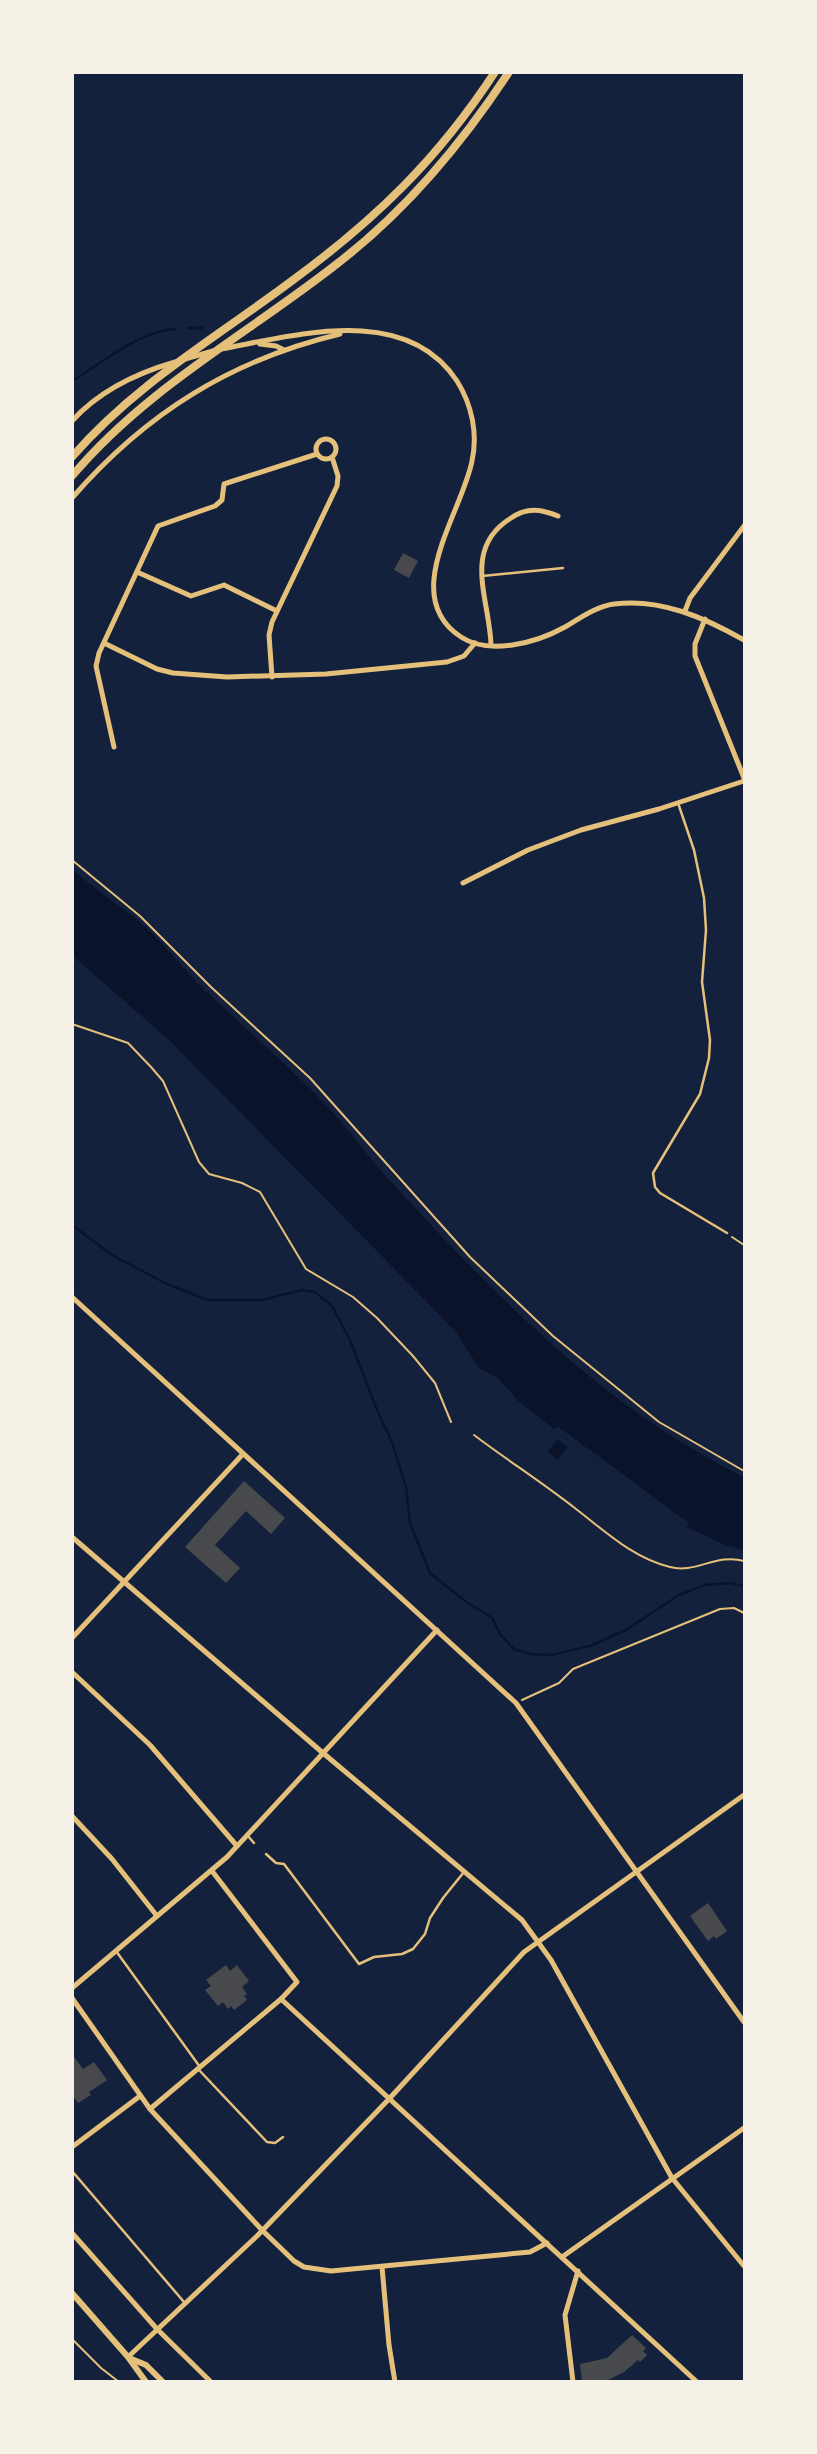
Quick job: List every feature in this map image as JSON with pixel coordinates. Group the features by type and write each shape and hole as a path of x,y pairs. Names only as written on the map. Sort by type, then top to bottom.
{"main road":[{"path":"72,457 113,414 142,389 327,255 404,188 443,144 495,72"},
{"path":"72,476 112,433 150,399 343,260 400,209 448,158 509,72"}],"street":[{"path":"72,421 95,401 120,384 159,367 189,358 247,344 318,333 380,331 398,336 419,345 448,369 466,398 474,429 473,460 442,545 436,567 434,591 440,613 448,625 463,639 491,645 536,638 564,627 600,608 614,604 632,604 684,611 705,619 744,640"},
{"path":"72,498 137,433 165,411 217,378 284,350 351,332"},
{"path":"247,344 263,344 284,350"},
{"path":"272,676 269,635 277,611 337,486 338,476 332,457 336,446 330,439 319,442 317,454"},
{"path":"317,454 324,459 332,457"},
{"path":"114,747 96,666 104,644 158,526 206,511 222,500 224,484 317,454"},
{"path":"491,645 491,629 481,576 485,548 504,522 522,512 533,509 558,516"},
{"path":"684,611 690,598 744,526"},
{"path":"137,572 191,596 224,586 277,611"},
{"path":"463,884 528,850 581,830 678,803 744,779 695,656 695,644 705,619"},
{"path":"104,644 157,669 173,673 227,677 326,674 447,662 464,656 475,643"},
{"path":"72,1297 516,1703 744,2022"},
{"path":"72,1638 243,1454"},
{"path":"72,1537 323,1754 522,1920 556,1968 672,2178 744,2266"},
{"path":"72,1988 212,1871 247,1836 437,1630"},
{"path":"72,1672 150,1745 237,1846"},
{"path":"128,2357 262,2230 389,2099 524,1952 538,1940 744,1795"},
{"path":"72,1816 112,1859 157,1916"},
{"path":"150,2109 296,1986 295,1977 212,1871"},
{"path":"72,1998 150,2109 262,2230 294,2261 311,2269 331,2271 514,2254 537,2250 547,2243"},
{"path":"281,1999 697,2382"},
{"path":"72,2147 140,2096"},
{"path":"562,2257 744,2128"},
{"path":"72,2233 157,2330 211,2382"},
{"path":"382,2267 389,2345 395,2382"},
{"path":"573,2382 565,2315 578,2271"},
{"path":"72,2293 128,2357 146,2382"},
{"path":"128,2357 146,2365 163,2382"}],"lane":[{"path":"481,576 563,568"},
{"path":"678,803 694,850 704,898 706,930 702,982 709,1049 700,1094 653,1173 655,1186 660,1193 727,1233"},
{"path":"247,1836 254,1843"},
{"path":"266,1854 276,1863 284,1864 360,1964 374,1957 402,1954 413,1949 425,1934 430,1918 443,1898 464,1872"},
{"path":"116,1951 199,2069 267,2142 275,2143 283,2136"},
{"path":"72,2171 185,2304"}],"path":[{"path":"72,860 140,916 210,987 310,1078 470,1257 553,1336 659,1422 744,1471"},
{"path":"72,1024 128,1043 162,1081 199,1162 208,1174 242,1183 260,1192 302,1263 317,1278 353,1297 377,1318 413,1356 435,1383 451,1422"},
{"path":"727,1233 744,1245"},
{"path":"474,1435 577,1510 632,1553 657,1563 684,1570 715,1560 744,1561"},
{"path":"516,1703 559,1684 573,1669 720,1609 734,1608 744,1613"},
{"path":"72,2340 101,2368 119,2382"}],"water":[{"path":"73,870 133,916 162,943 195,980 311,1090 423,1217 506,1302 550,1342 642,1416 692,1448 744,1477 744,1550 725,1545 687,1527 517,1400 498,1378 479,1368 455,1331 169,1040 73,956"},
{"path":"557,1439 568,1447 558,1460 548,1452"}],"pier":[{"path":"557,1426 689,1523 687,1527 554,1429"}],"building":[{"path":"403,553 418,561 409,578 394,570"},
{"path":"244,1481 285,1518 271,1534 246,1511 215,1545 240,1568 226,1583 185,1547"},
{"path":"708,1903 727,1931 716,1939 714,1936 708,1941 690,1916"},
{"path":"226,1965 230,1971 237,1965 249,1981 242,1987 247,1994 244,1996 247,2000 234,2010 231,2006 228,2009 223,2002 218,2006 205,1990 211,1986 206,1980"},
{"path":"72,2054 83,2069 94,2062 107,2080 89,2092 91,2095 78,2103 72,2095"},
{"path":"632,2335 646,2348 643,2351 647,2355 640,2362 638,2360 624,2372 606,2381 582,2382 580,2364 607,2358"}],"waterway":[{"path":"188,328 202,328"},
{"path":"72,381 148,335 175,329"},
{"path":"72,1225 112,1255 165,1283 207,1300 262,1300 302,1290 315,1292 332,1306 350,1340 377,1410 392,1442 406,1487 410,1523 430,1573 465,1601 492,1618 500,1634 514,1649 530,1654 551,1655 590,1646 626,1630 679,1595 705,1585 729,1583 744,1586"}]}
